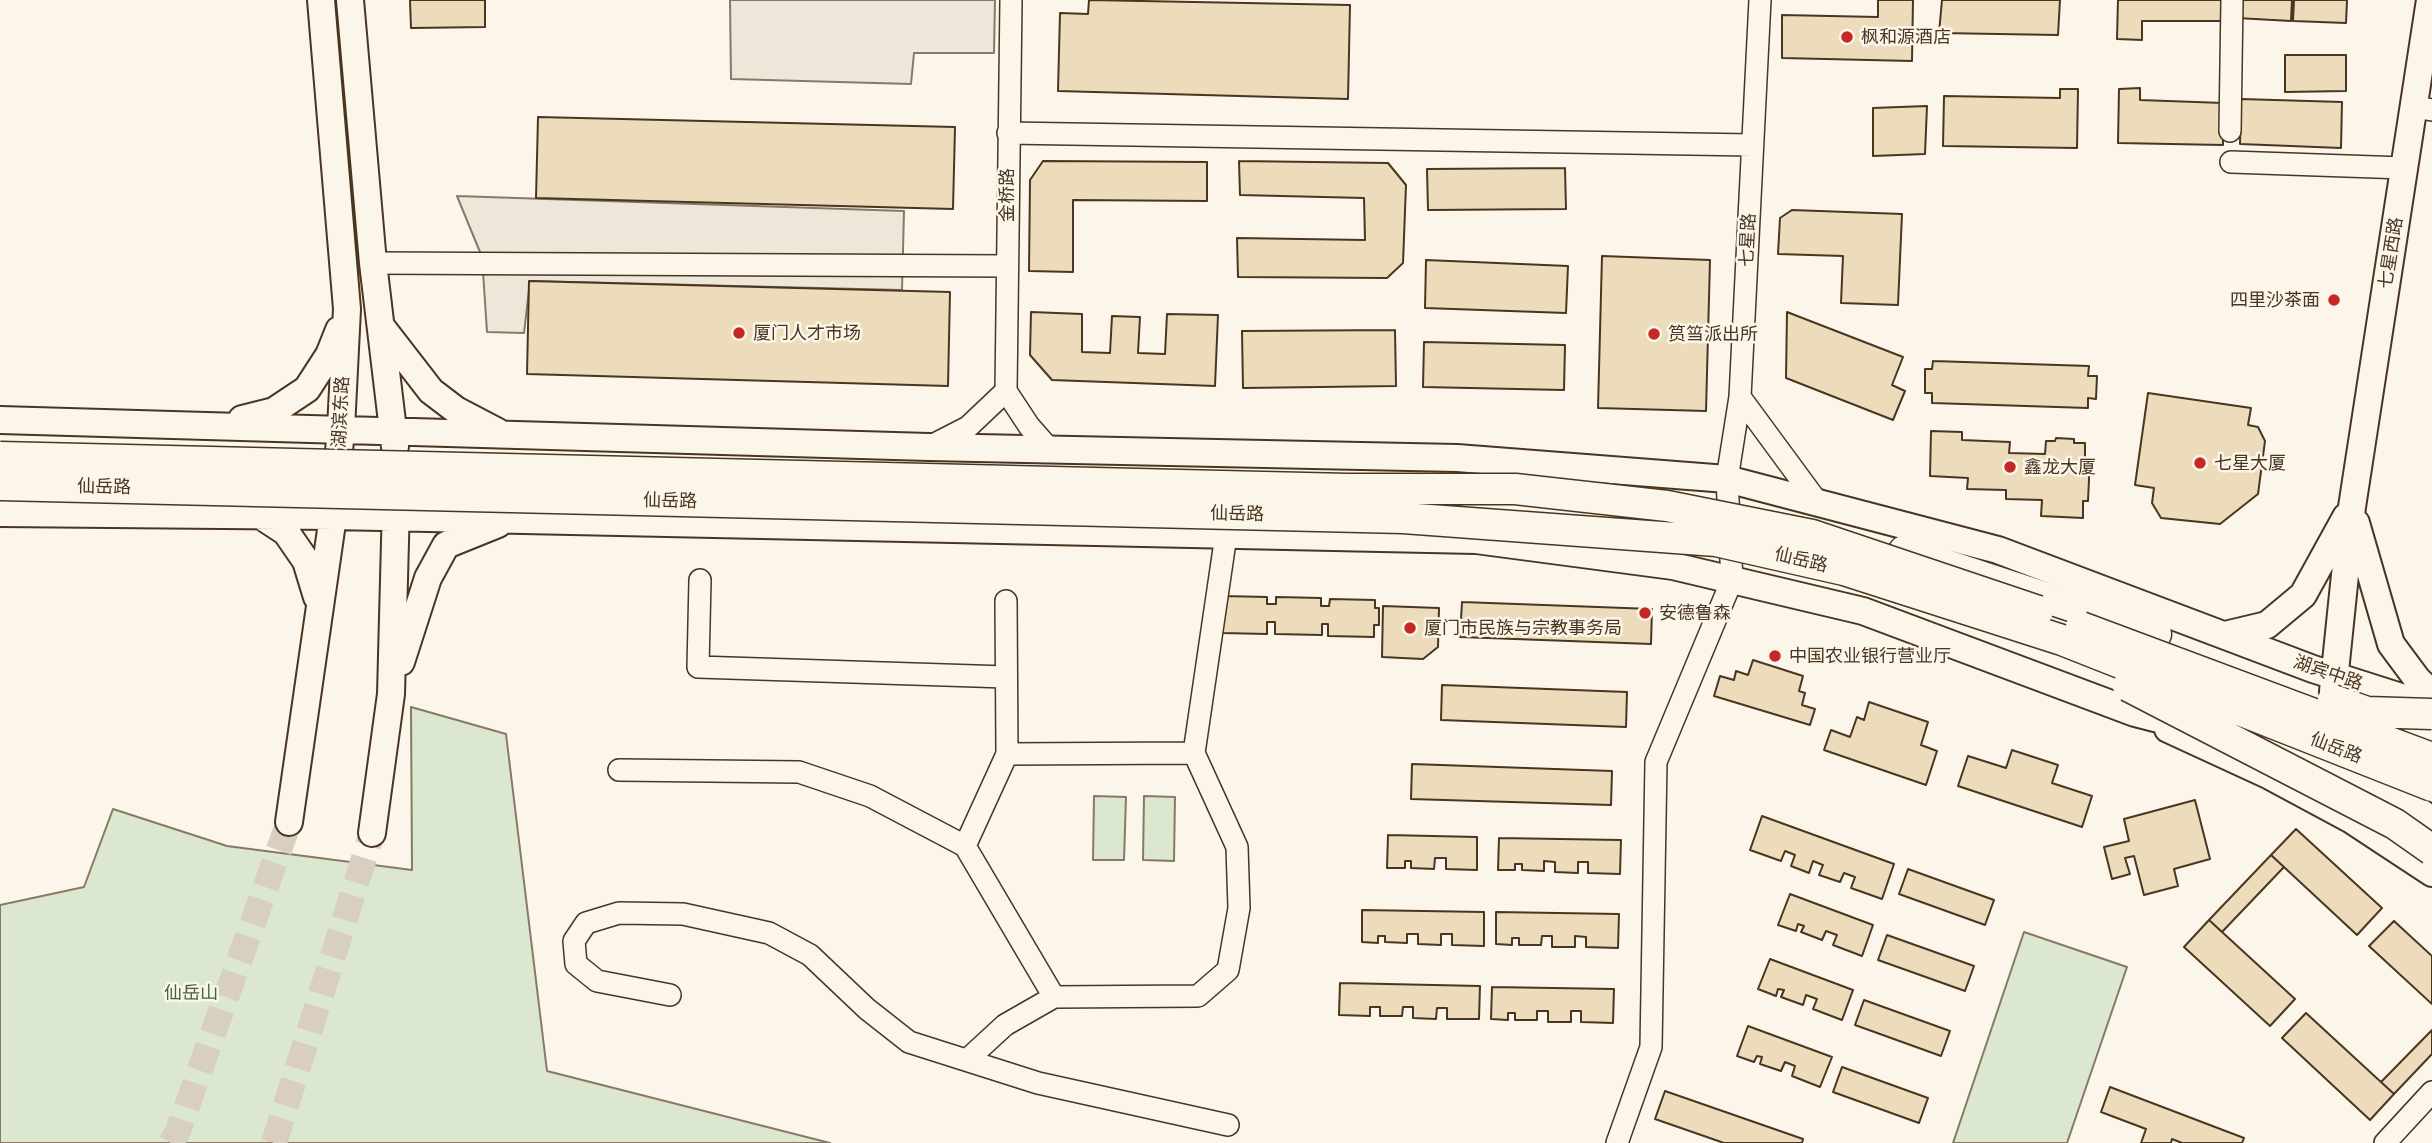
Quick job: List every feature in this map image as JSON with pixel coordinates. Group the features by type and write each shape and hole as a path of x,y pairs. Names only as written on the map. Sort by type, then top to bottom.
{"highway":[{"name":"仙岳路","path":"0,457 1348,489 1515,489 1667,506 1811,535 2156,654 2432,758"},
{"name":"仙岳路","path":"0,485 1403,518 1716,541 1844,569 2062,640 2432,786"},
{"path":"1566,530 1772,570 1913,608 2038,649 2143,692 2395,824 2432,850"},
{"path":"1811,535 1862,538 2012,585 2367,712 2432,714"},
{"path":"2156,654 2432,741"}],"main road":[{"name":"湖滨东路","path":"289,822 333,516 341,429 347,309 321,0"},
{"path":"350,0 373,263 395,433 397,519 391,694 372,833"},
{"name":"七星西路","path":"2329,768 2334,676 2352,507 2404,168 2423,109 2430,0"},
{"path":"0,420 211,426 274,411 307,389 330,355 347,309"},
{"path":"383,330 431,391 456,410 506,436"},
{"name":"湖宾中路","path":"211,426 1051,451 1457,458 1727,478 1998,550 2334,676 2432,707"},
{"path":"2225,635 2267,625 2303,595 2352,507"},
{"path":"2352,507 2391,644 2432,694"},
{"path":"0,513 333,516 1476,540 1673,566 1863,611 2135,713 2270,776 2350,819 2432,873"},
{"path":"260,515 286,531 306,561 319,603"},
{"path":"391,694 428,578 446,545 507,520"},
{"path":"2135,713 2287,750 2401,799 2432,820"},
{"path":"2329,768 2350,819"}],"street":[{"name":"金桥路","path":"1006,391 1011,0"},
{"name":"七星路","path":"1732,580 1727,478 1740,397 1760,0"},
{"path":"2230,131 2232,0"},
{"path":"1008,132 1752,145"},
{"path":"2231,162 2404,168"},
{"path":"373,263 1007,266"},
{"path":"929,447 968,427 1006,391 1029,426 1051,451"},
{"path":"1740,397 1818,503"},
{"path":"967,1060 1005,1025 1054,997 1198,996 1228,970 1239,908 1237,847 1194,753 1226,535"},
{"path":"700,580 698,667 1006,677"},
{"path":"1617,1143 1651,1047 1656,762 1732,580"},
{"path":"965,846 1007,754 1006,601"},
{"path":"1007,754 1194,753"},
{"path":"619,770 799,772 870,796 965,846 1054,997"},
{"path":"670,995 597,981 576,964 574,941 586,923 619,913 683,914 769,933 810,955 867,1009 909,1042 1038,1083 1228,1125"},
{"path":"2385,1143 2432,1092"}],"green space":[{"name":"仙岳山","path":"411,707 506,734 547,1071 830,1143 0,1143 0,905 84,887 113,809 227,846 412,870"},
{"path":"1094,796 1126,797 1124,860 1093,860"},
{"path":"1144,796 1175,797 1174,861 1143,860"},
{"path":"2024,932 2127,967 2067,1143 1953,1143"}],"shaded area":[{"path":"730,0 995,0 994,53 914,53 911,84 731,79"},
{"path":"457,196 904,211 902,290 530,281 524,333 487,332 482,257"}],"building":[{"path":"410,0 485,0 485,27 411,28"},
{"path":"1089,0 1350,5 1348,99 1058,91 1060,13 1088,14"},
{"name":"枫和源酒店","path":"1878,0 1913,0 1912,61 1782,58 1782,15 1878,17"},
{"path":"1942,0 2060,0 2058,35 1939,33"},
{"path":"2118,0 2221,0 2221,21 2142,21 2142,40 2117,39"},
{"path":"2238,0 2292,0 2291,21 2237,18"},
{"path":"2294,0 2347,0 2346,23 2293,21"},
{"path":"2285,55 2346,55 2346,91 2285,92"},
{"path":"2140,88 2140,100 2223,103 2223,145 2118,143 2119,89"},
{"path":"2060,89 2078,89 2077,148 1943,146 1944,96 2060,98"},
{"path":"2241,99 2342,102 2341,148 2240,144"},
{"path":"1927,106 1925,154 1873,156 1873,108"},
{"path":"538,117 955,127 953,209 536,198"},
{"path":"1043,161 1207,162 1207,201 1073,200 1073,272 1029,271 1030,180"},
{"path":"1239,161 1388,163 1406,185 1403,263 1387,278 1238,277 1237,238 1365,240 1364,198 1240,195"},
{"path":"1565,168 1566,209 1428,210 1427,169"},
{"path":"1792,210 1902,214 1898,305 1841,303 1843,256 1778,254 1780,218"},
{"name":"筼筜派出所","path":"1602,256 1710,260 1706,411 1598,408"},
{"path":"1426,260 1568,266 1566,313 1425,308"},
{"name":"厦门人才市场","path":"529,281 950,292 948,386 527,374"},
{"path":"1031,312 1082,314 1082,352 1110,353 1112,316 1140,317 1138,353 1165,354 1167,314 1218,315 1215,386 1052,380 1030,355"},
{"path":"1787,312 1903,357 1892,385 1905,391 1893,420 1786,378"},
{"path":"1395,330 1396,386 1243,388 1242,331"},
{"path":"1424,342 1565,345 1564,390 1423,387"},
{"path":"1933,361 2089,366 2088,376 2097,376 2096,399 2088,398 2088,408 1932,403 1932,393 1925,393 1925,369 1932,369"},
{"name":"七星大厦","path":"2148,393 2251,408 2248,425 2258,427 2265,441 2258,494 2220,524 2161,518 2152,503 2154,488 2135,485"},
{"name":"鑫龙大厦","path":"1931,431 1962,432 1962,440 2010,442 2009,453 2045,454 2046,441 2055,441 2056,438 2085,443 2085,458 2090,458 2088,501 2083,501 2083,518 2041,516 2042,500 2006,499 2006,490 1967,489 1968,478 1930,476"},
{"path":"1223,596 1267,597 1267,604 1276,604 1276,597 1321,598 1321,606 1329,606 1330,599 1375,600 1375,608 1379,608 1379,625 1374,625 1374,637 1328,636 1328,624 1322,624 1322,635 1275,634 1275,622 1267,622 1267,634 1222,633"},
{"path":"1462,602 1652,609 1651,644 1460,637"},
{"name":"厦门市民族与宗教事务局","path":"1383,606 1439,608 1438,647 1423,659 1382,657"},
{"path":"1753,660 1803,676 1799,691 1805,693 1802,705 1815,709 1810,725 1714,696 1720,676 1734,680 1736,671 1748,675"},
{"path":"1442,685 1627,692 1626,727 1441,720"},
{"path":"1869,702 1928,722 1921,745 1937,751 1926,785 1824,750 1831,730 1850,737 1857,717 1864,720"},
{"path":"2012,750 2058,765 2052,783 2092,796 2082,827 1958,786 1968,756 2006,768"},
{"path":"1412,764 1612,771 1611,805 1411,799"},
{"path":"2195,800 2210,859 2174,869 2178,886 2144,895 2134,856 2125,858 2130,874 2112,879 2104,847 2129,841 2124,819"},
{"path":"1762,816 1894,864 1882,899 1851,888 1855,877 1844,873 1840,882 1819,875 1823,865 1813,861 1809,873 1791,866 1795,855 1785,851 1781,861 1750,850"},
{"path":"2296,829 2382,908 2357,935 2271,855"},
{"path":"1388,835 1477,837 1477,870 1446,869 1446,858 1435,858 1434,869 1411,868 1411,861 1405,861 1405,868 1387,868"},
{"path":"1499,838 1621,840 1620,874 1588,873 1588,862 1578,862 1578,873 1555,872 1555,862 1544,861 1544,871 1522,870 1522,864 1515,864 1515,870 1498,870"},
{"path":"2271,855 2284,867 2222,932 2209,920"},
{"path":"1908,869 1994,900 1985,925 1899,894"},
{"path":"1790,894 1873,925 1862,956 1833,945 1837,935 1826,931 1822,940 1801,932 1804,926 1798,924 1796,931 1778,925"},
{"path":"1362,910 1484,912 1484,946 1452,945 1452,934 1441,934 1441,945 1418,944 1418,934 1407,934 1407,943 1385,942 1385,936 1378,936 1378,943 1362,942"},
{"path":"1496,912 1619,914 1618,948 1586,947 1586,937 1575,936 1575,947 1552,947 1552,936 1542,936 1541,945 1519,945 1519,938 1512,938 1512,945 1496,944"},
{"path":"2209,920 2295,999 2270,1026 2184,947"},
{"path":"2394,921 2432,956 2432,1004 2369,946"},
{"path":"1887,935 1974,966 1965,991 1878,960"},
{"path":"1770,959 1853,990 1842,1020 1813,1009 1817,999 1806,995 1803,1005 1781,997 1784,990 1778,989 1776,996 1758,989"},
{"path":"1340,983 1480,986 1479,1019 1447,1019 1447,1008 1437,1008 1436,1019 1413,1018 1413,1007 1403,1007 1402,1016 1380,1016 1380,1007 1370,1007 1370,1016 1339,1015"},
{"path":"1492,987 1614,989 1613,1023 1581,1022 1581,1011 1571,1011 1571,1022 1548,1022 1548,1011 1537,1011 1537,1020 1515,1020 1515,1013 1508,1013 1508,1020 1491,1019"},
{"path":"1864,1000 1950,1031 1941,1056 1855,1025"},
{"path":"2306,1013 2394,1094 2370,1120 2282,1038"},
{"path":"1748,1026 1832,1057 1820,1087 1792,1076 1795,1066 1785,1062 1781,1071 1760,1064 1762,1057 1757,1056 1754,1062 1737,1056"},
{"path":"2432,1030 2432,1054 2394,1094 2381,1082"},
{"path":"1842,1067 1928,1098 1919,1123 1833,1092"},
{"path":"2110,1087 2244,1138 2242,1143 2182,1143 2172,1139 2171,1143 2141,1143 2146,1129 2101,1112"},
{"path":"1665,1091 1803,1139 1802,1143 1724,1143 1655,1119"}],"tunnel":[{"path":"171,1143 178,1131 289,822"},
{"path":"274,1143 372,833"}],"place":[{"name":"枫和源酒店","path":"1847,37"},
{"name":"四里沙茶面","path":"2334,300"},
{"name":"厦门人才市场","path":"739,333"},
{"name":"筼筜派出所","path":"1654,334"},
{"name":"七星大厦","path":"2200,463"},
{"name":"鑫龙大厦","path":"2010,467"},
{"name":"安德鲁森","path":"1645,613"},
{"name":"厦门市民族与宗教事务局","path":"1410,628"},
{"name":"中国农业银行营业厅","path":"1775,656"}]}
